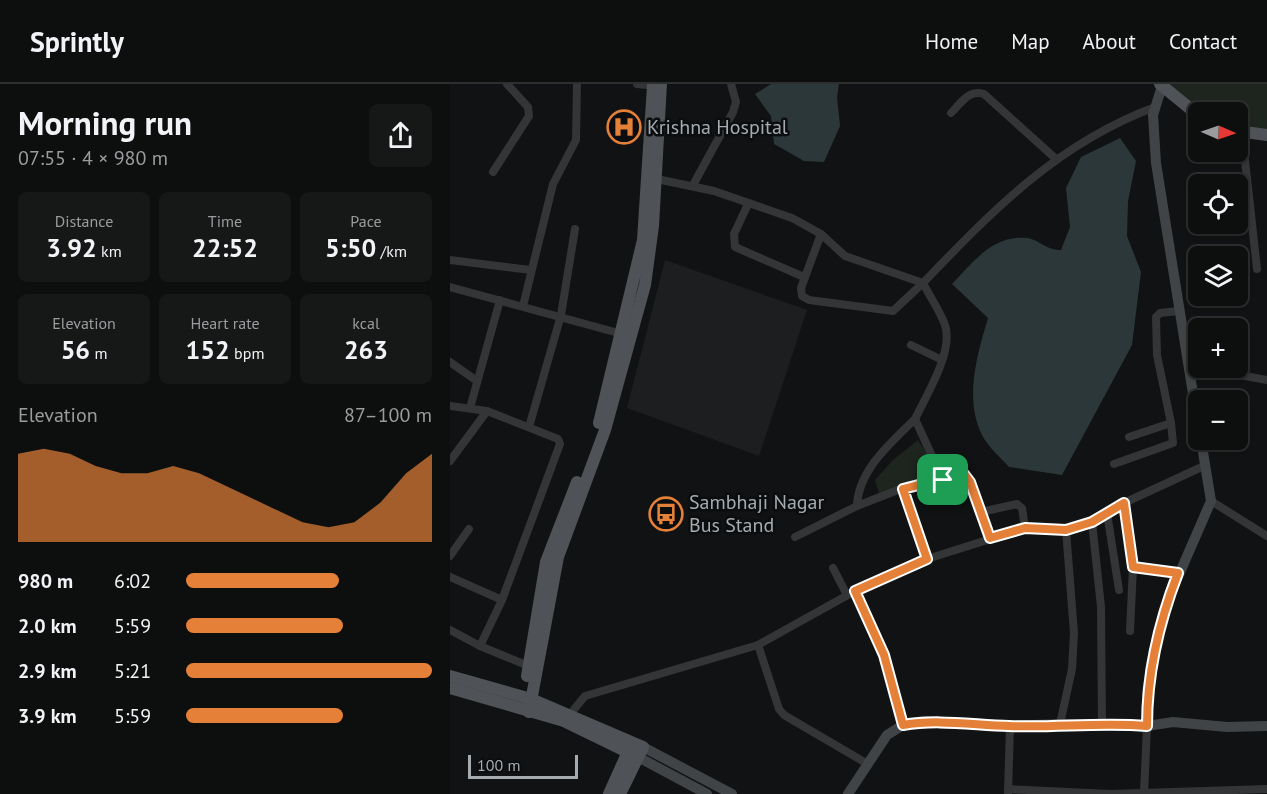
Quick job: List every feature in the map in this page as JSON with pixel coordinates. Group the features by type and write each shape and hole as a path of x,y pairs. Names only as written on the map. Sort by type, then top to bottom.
{"main road":[{"path":"652,178 658,159 657,85"},
{"path":"526,704 558,557 605,430 627,335 645,285 653,226 652,178 657,85"},
{"path":"1161,85 1188,107"},
{"path":"1248,133 1267,135"},
{"path":"450,676 567,718 636,749"},
{"path":"450,688 526,704"},
{"path":"609,794 636,749"},
{"path":"620,794 636,749"}],"street":[{"path":"493,172 530,116 528,107 507,84"},
{"path":"523,306 553,184 576,140 577,84"},
{"path":"637,84 657,85"},
{"path":"693,185 733,112 736,102 731,84"},
{"path":"1161,85 1153,115 1156,163 1188,366"},
{"path":"951,113 970,93 976,91 984,94 1056,159"},
{"path":"821,234 804,277 801,288 802,296 808,300 859,305 886,312 893,311 993,210 1056,159 1133,115 1155,107"},
{"path":"1244,162 1257,269"},
{"path":"652,178 693,185 792,218 821,234 845,256 923,283 945,326 946,345 942,360 915,419 877,458 858,492 857,506"},
{"path":"748,204 734,234 735,247 804,277"},
{"path":"529,427 561,315 575,229"},
{"path":"450,260 531,270"},
{"path":"450,287 561,315 627,335"},
{"path":"470,408 500,300"},
{"path":"1114,465 1173,443 1157,355 1156,317 1160,313 1179,311"},
{"path":"911,345 942,360"},
{"path":"450,362 477,381"},
{"path":"1248,376 1267,380"},
{"path":"450,406 487,411 558,439 560,444 502,600 480,646"},
{"path":"450,460 487,411"},
{"path":"915,419 943,480"},
{"path":"1129,437 1171,423"},
{"path":"1144,794 1147,694 1151,664 1168,600 1211,501 1203,450"},
{"path":"567,718 585,696 758,645 847,595 927,559 1025,528 1066,530 1092,522 1124,503 1206,465"},
{"path":"795,537 857,506 903,489 964,474 990,538"},
{"path":"903,489 927,559"},
{"path":"1211,501 1267,536"},
{"path":"1124,503 1133,567 1130,630"},
{"path":"981,512 1017,504 1022,508 1025,528"},
{"path":"1107,513 1119,590"},
{"path":"1092,522 1101,607 1102,726"},
{"path":"450,556 469,530"},
{"path":"1060,724 1072,669 1074,633 1066,530"},
{"path":"1133,567 1178,573"},
{"path":"833,568 847,595"},
{"path":"450,577 502,600"},
{"path":"855,591 887,664 903,725"},
{"path":"450,630 480,646 532,668"},
{"path":"758,645 779,709 784,715 866,764"},
{"path":"848,794 887,735 903,725 923,722 1010,726 1060,724 1147,726 1173,722 1227,727 1267,726"},
{"path":"1010,726 1008,792 1144,794 1267,789"},
{"path":"636,749 707,794"},
{"path":"636,749 732,794"}],"shaded area":[{"path":"771,84 839,84 837,97 840,126 824,162 804,161 774,144 771,116 755,94"},
{"path":"1161,84 1267,84 1267,135 1248,132 1248,102 1188,102 1188,104"},
{"path":"1120,138 1136,161 1128,201 1127,236 1141,272 1132,345 1062,475 1009,467 982,435 974,407 974,377 988,318 952,284 984,252 1003,241 1026,238 1061,250 1070,227 1066,188 1081,157"},
{"path":"665,260 807,310 759,456 627,408"},
{"path":"918,440 943,480 880,497 875,480 893,460"}],"place":[{"name":"Krishna Hospital","path":"624,127"},
{"name":"Sambhaji Nagar Bus Stand","path":"666,514"}],"route":[{"path":"961,474 967,477 990,538 1025,528 1048,531 1066,530 1092,522 1124,503 1133,567 1178,573 1168,600 1151,664 1147,694 1147,726 1060,724 1010,726 960,722 923,722 903,725 891,674 855,591 927,559 903,489 943,480 961,474"}]}
